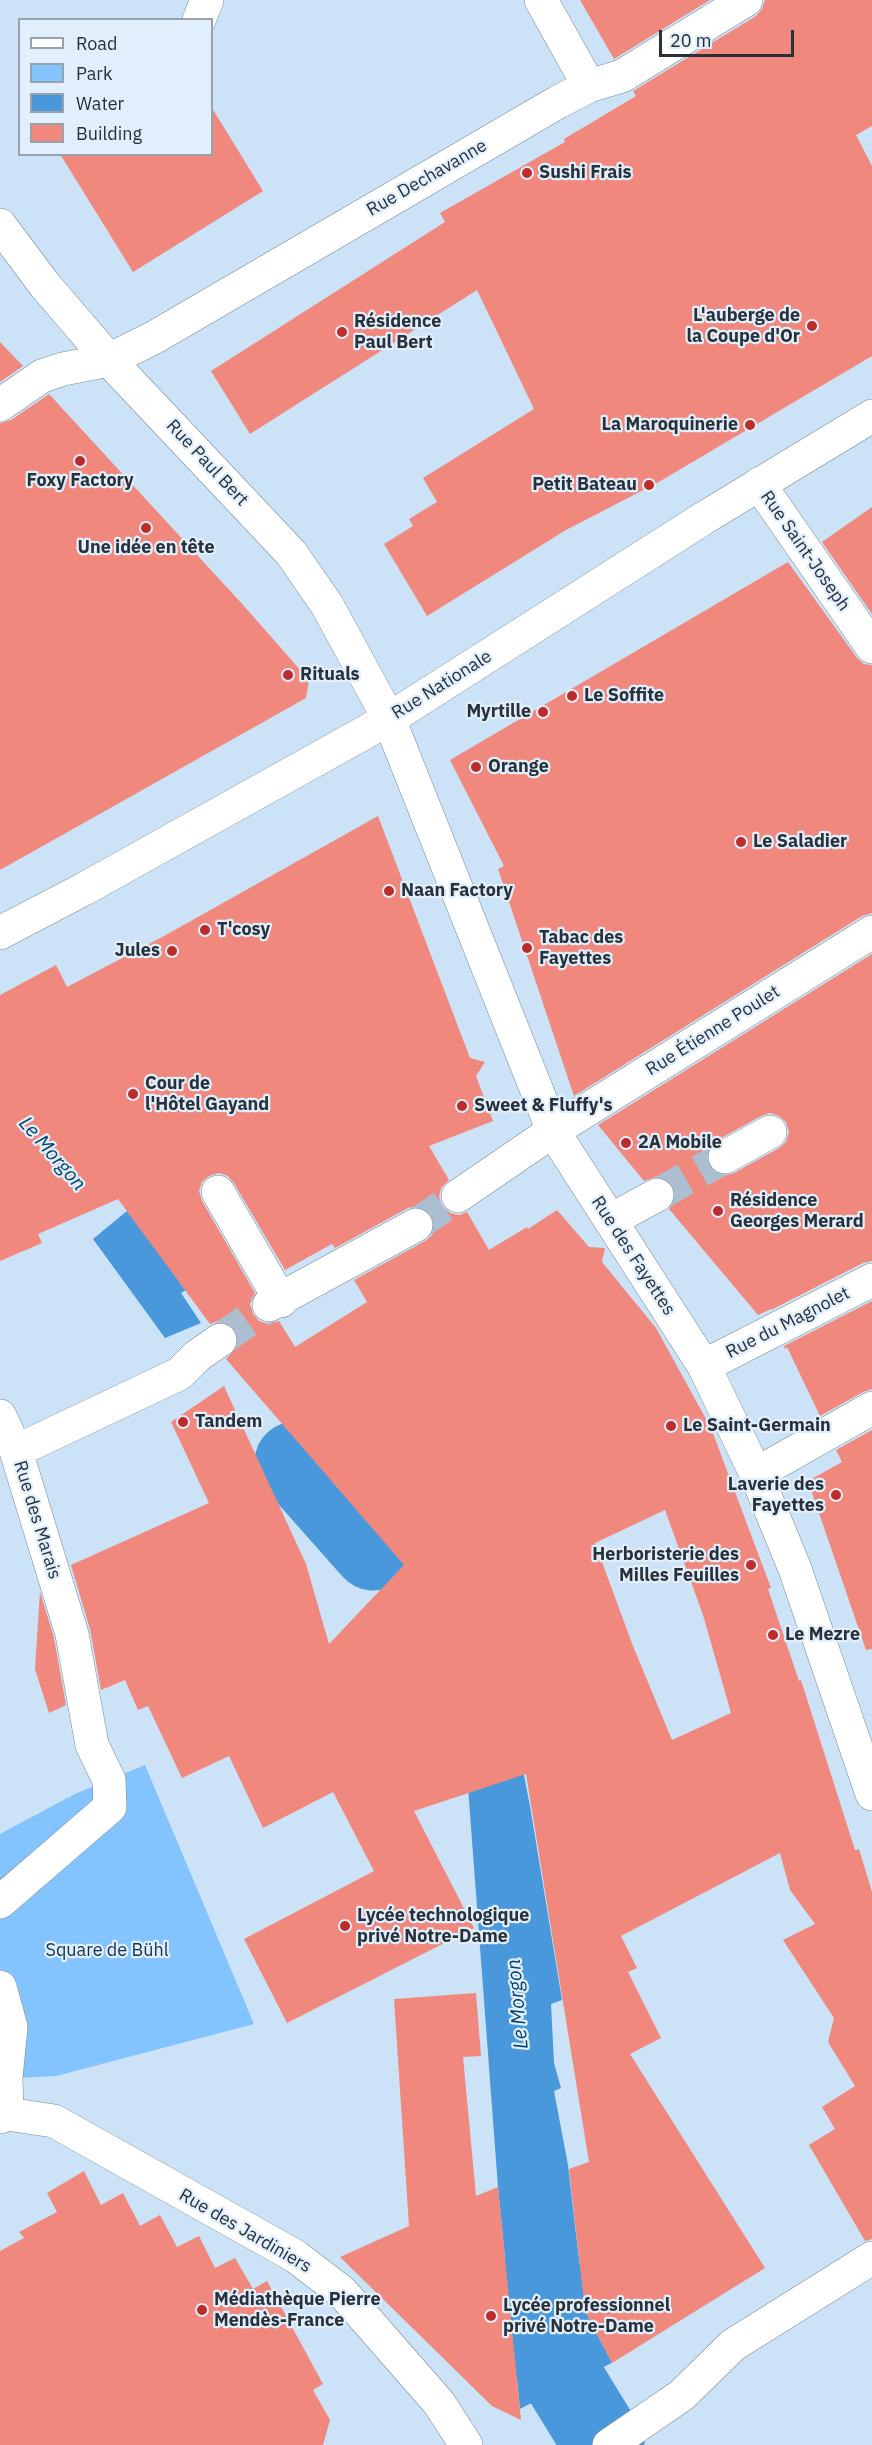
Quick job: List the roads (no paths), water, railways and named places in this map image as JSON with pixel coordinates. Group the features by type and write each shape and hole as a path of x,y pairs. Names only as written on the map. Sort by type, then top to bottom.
{"street":[{"path":"200,18 207,0"},
{"path":"541,0 589,86"},
{"name":"Rue Dechavanne","path":"0,405 42,376 63,369 109,360 155,337 589,86 622,76 746,0"},
{"name":"Rue Paul Bert","path":"0,225 44,284 109,360 291,553 327,605 389,719"},
{"name":"Rue Nationale","path":"0,933 84,889 389,719 759,484 872,416"},
{"name":"Rue Saint-Joseph","path":"759,484 872,647"},
{"name":"Rue des Fayettes","path":"389,719 553,1131 704,1366 756,1474 795,1569 872,1794"},
{"name":"Rue Étienne Poulet","path":"553,1131 872,932"},
{"path":"458,1196 553,1131"},
{"path":"725,1157 771,1132"},
{"path":"218,1192 275,1303 416,1225"},
{"path":"611,1220 657,1195"},
{"name":"Rue du Magnolet","path":"704,1366 872,1281"},
{"name":"Rue des Marais","path":"0,1902 110,1807 109,1780 92,1746 72,1634 8,1450 179,1374 197,1356 220,1340"},
{"path":"756,1474 872,1408"},
{"path":"0,1416 8,1450"},
{"path":"0,1987 11,2027 4,2116"},
{"name":"Rue des Jardiniers","path":"4,2116 54,2121 295,2256 342,2292 439,2403 466,2445"},
{"path":"609,2445 682,2395 733,2345 872,2258"}],"water":[{"path":"127,1211 186,1290 181,1293 201,1323 165,1338 93,1239"},
{"path":"511,1709 530,1806 562,2000 551,2004 554,2063 561,2088 554,2091 568,2165 585,2311 612,2363 520,2409 498,2187 465,1747"}],"waterway":[{"name":"Le Morgon","path":"295,1462 373,1550"},
{"name":"Le Morgon","path":"542,2278 545,2317 555,2365 604,2445"}],"tunnel":[{"path":"657,1195 725,1157"},
{"path":"416,1225 458,1196"},
{"path":"220,1340 269,1305"}],"place":[{"name":"Sushi Frais","path":"527,173"},
{"name":"L'auberge de la Coupe d'Or","path":"812,326"},
{"name":"Résidence Paul Bert","path":"342,332"},
{"name":"La Maroquinerie","path":"750,425"},
{"name":"Foxy Factory","path":"80,461"},
{"name":"Petit Bateau","path":"649,485"},
{"name":"Une idée en tête","path":"146,528"},
{"name":"Rituals","path":"288,675"},
{"name":"Le Soffite","path":"572,696"},
{"name":"Myrtille","path":"543,712"},
{"name":"Orange","path":"476,767"},
{"name":"Le Saladier","path":"741,842"},
{"name":"Naan Factory","path":"389,891"},
{"name":"T'cosy","path":"205,930"},
{"name":"Tabac des Fayettes","path":"527,948"},
{"name":"Jules","path":"172,951"},
{"name":"Cour de l'Hôtel Gayand","path":"133,1094"},
{"name":"Sweet & Fluffy's","path":"462,1106"},
{"name":"2A Mobile","path":"626,1143"},
{"name":"Résidence Georges Merard","path":"718,1211"},
{"name":"Tandem","path":"183,1422"},
{"name":"Le Saint-Germain","path":"671,1426"},
{"name":"Laverie des Fayettes","path":"836,1495"},
{"name":"Herboristerie des Milles Feuilles","path":"751,1565"},
{"name":"Le Mezre","path":"773,1635"},
{"name":"Lycée technologique privé Notre-Dame","path":"345,1926"},
{"name":"Médiathèque Pierre Mendès-France","path":"202,2310"},
{"name":"Lycée professionnel privé Notre-Dame","path":"491,2316"}],"park label":[{"name":"Square de Bühl","path":"107,1951"}]}
